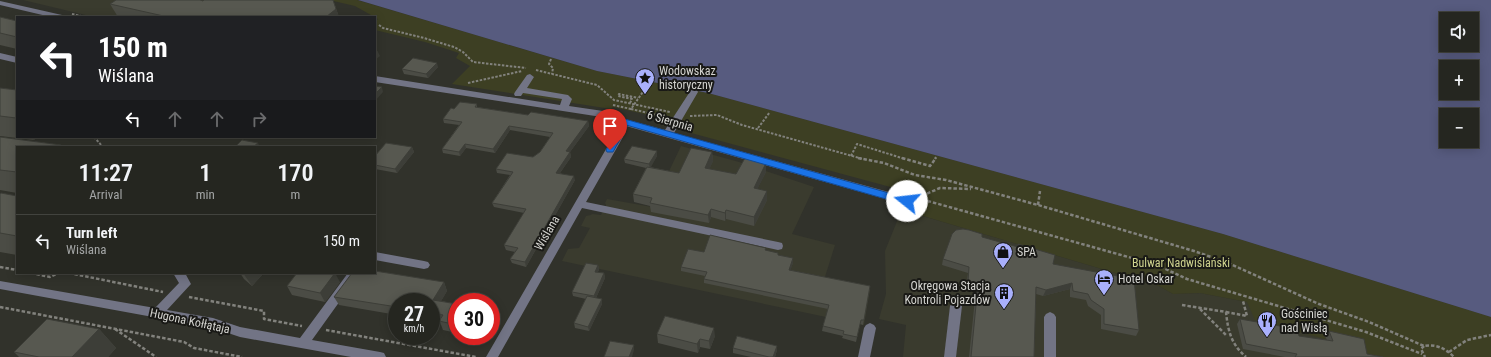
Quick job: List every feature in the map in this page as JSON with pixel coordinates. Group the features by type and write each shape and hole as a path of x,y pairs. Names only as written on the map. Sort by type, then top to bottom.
{"street":[{"path":"0,3 58,16"},
{"path":"0,56 16,60"},
{"path":"514,100 530,73"},
{"name":"6 Sierpnia","path":"376,79 610,115 621,120 668,134 912,200"},
{"path":"521,90 566,97 568,99 563,108"},
{"path":"668,134 694,92"},
{"name":"Wiślana","path":"492,357 618,137 622,127 621,120"},
{"path":"579,204 778,246"},
{"path":"376,256 424,265"},
{"path":"157,313 185,284 180,274"},
{"path":"303,343 353,274"},
{"name":"Hugona Kołłątaja","path":"0,285 213,323 240,332 380,357"},
{"path":"950,357 956,306"},
{"path":"1050,317 1050,357"},
{"path":"864,357 870,328"}],"path":[{"path":"379,25 383,28 428,39 462,51 467,58 473,62 530,73 552,74 597,84 603,87 610,98 680,114 692,116 717,115 742,124 851,156 884,163 915,175 946,180 1157,239 1214,258 1319,304 1369,322 1424,346 1430,344 1440,346 1454,357"},
{"path":"551,59 549,64 553,68 552,74"},
{"path":"466,83 530,73"},
{"path":"631,108 647,86"},
{"path":"630,103 632,99 618,96 619,94 638,98"},
{"path":"614,105 666,116 663,121"},
{"path":"758,128 770,112"},
{"path":"95,138 102,146"},
{"path":"851,156 857,144 930,166 936,157"},
{"path":"912,200 940,188 959,190 974,188"},
{"path":"1038,205 1040,190"},
{"path":"912,200 1157,265 1192,281 1366,332 1424,356"},
{"path":"0,267 16,270"},
{"path":"36,274 50,277 56,274"},
{"path":"75,274 264,311 264,319 476,357"},
{"path":"1182,305 1247,316 1243,301"},
{"path":"0,307 184,342 194,348 229,356 242,357"},
{"path":"1198,308 1228,336 1236,350 1246,357"},
{"path":"1226,312 1228,336"},
{"path":"51,323 56,318"},
{"path":"114,328 156,357"},
{"path":"1449,352 1467,340 1491,335"},
{"path":"1424,346 1422,349 1424,356"}],"shaded area":[{"path":"23,0 288,0 260,16 90,16"},
{"path":"681,146 739,162 814,187 792,234 835,245 824,280 870,290 864,325 562,261 568,249 579,248 590,228 581,226 586,216 592,214 601,215 607,199 652,207"},
{"path":"906,211 1159,286 1173,294 1200,293 1247,302 1325,339 1325,336 1379,357 903,357 906,325 879,319 886,294 885,251 900,214"}],"green space":[{"name":"Bulwar Nadwiślański","path":"329,0 357,0 597,71 708,93 1223,234 1491,317 1491,357 1379,357 1361,352 1326,336 1325,339 1255,320 1247,302 1200,293 1173,294 1159,286 913,213 920,195 658,124 662,118 613,107 611,109 452,84 470,66 456,58 459,53 425,42 376,30 376,21 378,19 376,16 373,16 355,6"}],"water":[{"path":"358,0 1491,0 1491,317 1223,234 708,93 597,71"}],"building":[{"path":"116,0 333,0 336,9 327,16 164,16 110,4"},
{"path":"0,17 16,21 16,37 0,33"},
{"path":"413,58 437,63 426,74 402,69"},
{"path":"376,86 382,87 376,93"},
{"path":"0,88 16,90 16,118 0,116"},
{"path":"460,102 477,104 475,107 528,115 531,112 588,121 566,151 570,152 556,173 574,176 525,262 510,259 518,248 504,245 526,209 492,203 513,172 496,169 507,153 533,157 540,152 553,133 509,126 493,149 465,144 459,152 442,149 462,122 443,119 451,108 454,109"},
{"path":"0,137 61,145 16,146 16,172 0,170"},
{"path":"242,140 258,143 254,146 236,146"},
{"path":"386,143 412,147 395,169 376,165 376,155"},
{"path":"632,146 657,151 649,164 624,159"},
{"path":"691,148 712,152 705,168 736,174 745,158 766,163 754,188 767,191 754,217 726,210 725,213 711,209 708,215 650,203 652,198 633,194 647,167 679,173"},
{"path":"0,194 16,196 16,236 0,233"},
{"path":"963,229 982,234 982,237 1018,247 1018,244 1055,255 1053,264 1134,279 1139,330 1104,324 1104,309 1091,300 1088,294 1073,291 1072,283 1046,290 1036,287 1034,357 971,357 978,284 968,282 969,267 943,259 952,234 956,230"},
{"path":"710,235 766,248 765,250 778,253 778,255 793,258 789,270 870,286 864,320 861,320 857,337 843,334 844,331 823,326 829,305 704,279 707,272 681,267 688,249 704,252"},
{"path":"586,263 598,265 595,272 604,273 594,296 572,292"},
{"path":"376,271 444,282 437,293 388,293 388,306 334,297 351,274 376,274"},
{"path":"296,274 334,274 320,293 287,286"},
{"path":"587,296 602,299 588,327 574,323"},
{"path":"440,301 448,302 448,323 440,321 443,315 440,314"},
{"path":"665,316 714,328 709,341 700,339 697,344 657,334"},
{"path":"47,319 99,329 72,357 39,357 14,352"},
{"name":"Gościniec nad Wisłą","path":"1240,319 1297,329 1299,336 1333,341 1329,331 1364,339 1367,354 1383,357 1295,357 1297,354 1246,344"},
{"path":"737,336 777,346 773,357 733,348"},
{"path":"610,341 634,345 629,357 604,357"}],"place":[{"name":"Wodowskaz historyczny","path":"645,95"},
{"name":"SPA","path":"1003,269"},
{"name":"Hotel Oskar","path":"1104,296"},
{"name":"Okręgowa Stacja Kontroli Pojazdów","path":"1004,310"},
{"name":"Gościniec nad Wisłą","path":"1267,338"}],"route":[{"path":"610,150 622,127 621,120 907,201"}]}
